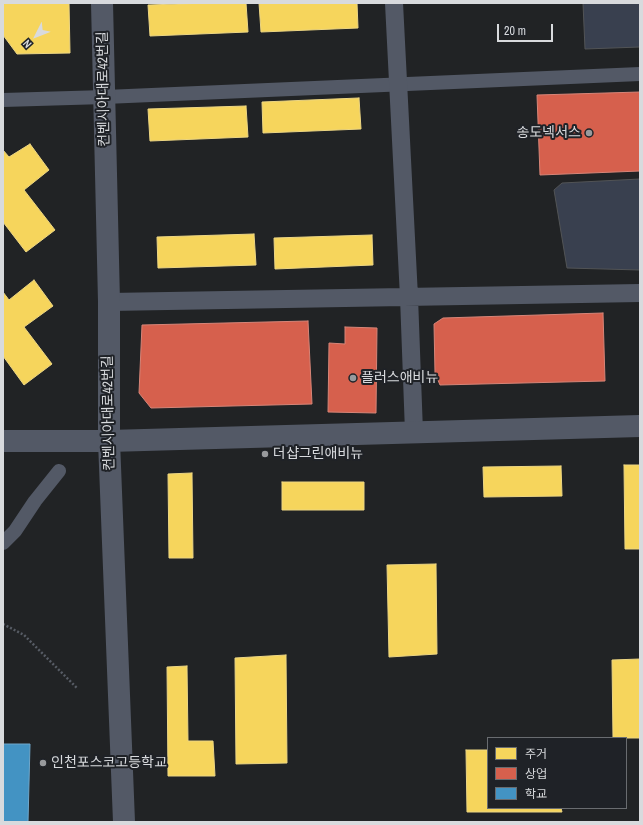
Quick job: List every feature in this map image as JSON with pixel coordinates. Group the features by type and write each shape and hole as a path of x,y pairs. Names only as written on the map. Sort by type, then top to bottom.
{"street":[{"name":"컨벤시아대로42번길","path":"102,3 109,302 109,441 124,822"},
{"path":"394,3 409,297 411,393 414,432"},
{"path":"3,100 640,74"},
{"path":"109,302 640,293"},
{"path":"3,441 109,441 640,426"},
{"path":"3,543 15,530 35,501 59,471"}],"path":[{"path":"3,624 24,635 76,688"}],"building: 주거":[{"path":"3,3 69,3 70,53 17,54 3,35"},
{"path":"246,3 248,32 150,36 148,5"},
{"path":"259,3 357,3 358,28 261,32"},
{"path":"359,98 361,129 263,133 262,102"},
{"path":"246,106 248,137 150,141 148,109"},
{"path":"30,144 49,170 24,190 55,230 26,252 3,222 3,150 9,157"},
{"path":"254,234 256,265 158,268 157,237"},
{"path":"372,235 373,265 275,269 274,238"},
{"path":"34,280 53,306 24,327 52,364 24,385 3,356 3,292 9,300"},
{"path":"624,465 640,465 640,549 625,549"},
{"path":"561,466 562,496 484,497 483,467"},
{"path":"192,473 193,558 169,558 168,474"},
{"path":"282,482 364,482 364,510 282,510"},
{"path":"436,564 437,654 389,657 387,565"},
{"path":"286,655 287,763 236,764 235,658"},
{"path":"640,659 640,738 613,737 612,660"},
{"path":"187,666 188,741 213,741 215,776 168,776 167,667"},
{"path":"466,750 487,750 487,809 561,809 562,812 467,812"}],"building: 상업":[{"name":"송도넥서스","path":"640,92 640,171 540,175 537,95"},
{"path":"603,313 605,381 440,385 435,373 434,324 443,318"},
{"path":"308,321 312,404 151,408 139,393 142,325"},
{"name":"플러스애비뉴","path":"345,327 377,328 376,413 328,412 329,343 345,344"}],"building: 학교":[{"path":"3,744 30,744 28,822 3,822"}],"building: 기타":[{"path":"583,3 640,3 640,47 585,49"},
{"path":"640,179 640,270 567,268 554,190 562,183"}],"place":[{"name":"송도넥서스","path":"589,133"},
{"name":"플러스애비뉴","path":"353,378"},
{"name":"더샵그린애비뉴","path":"265,454"},
{"name":"인천포스코고등학교","path":"43,763"}]}
